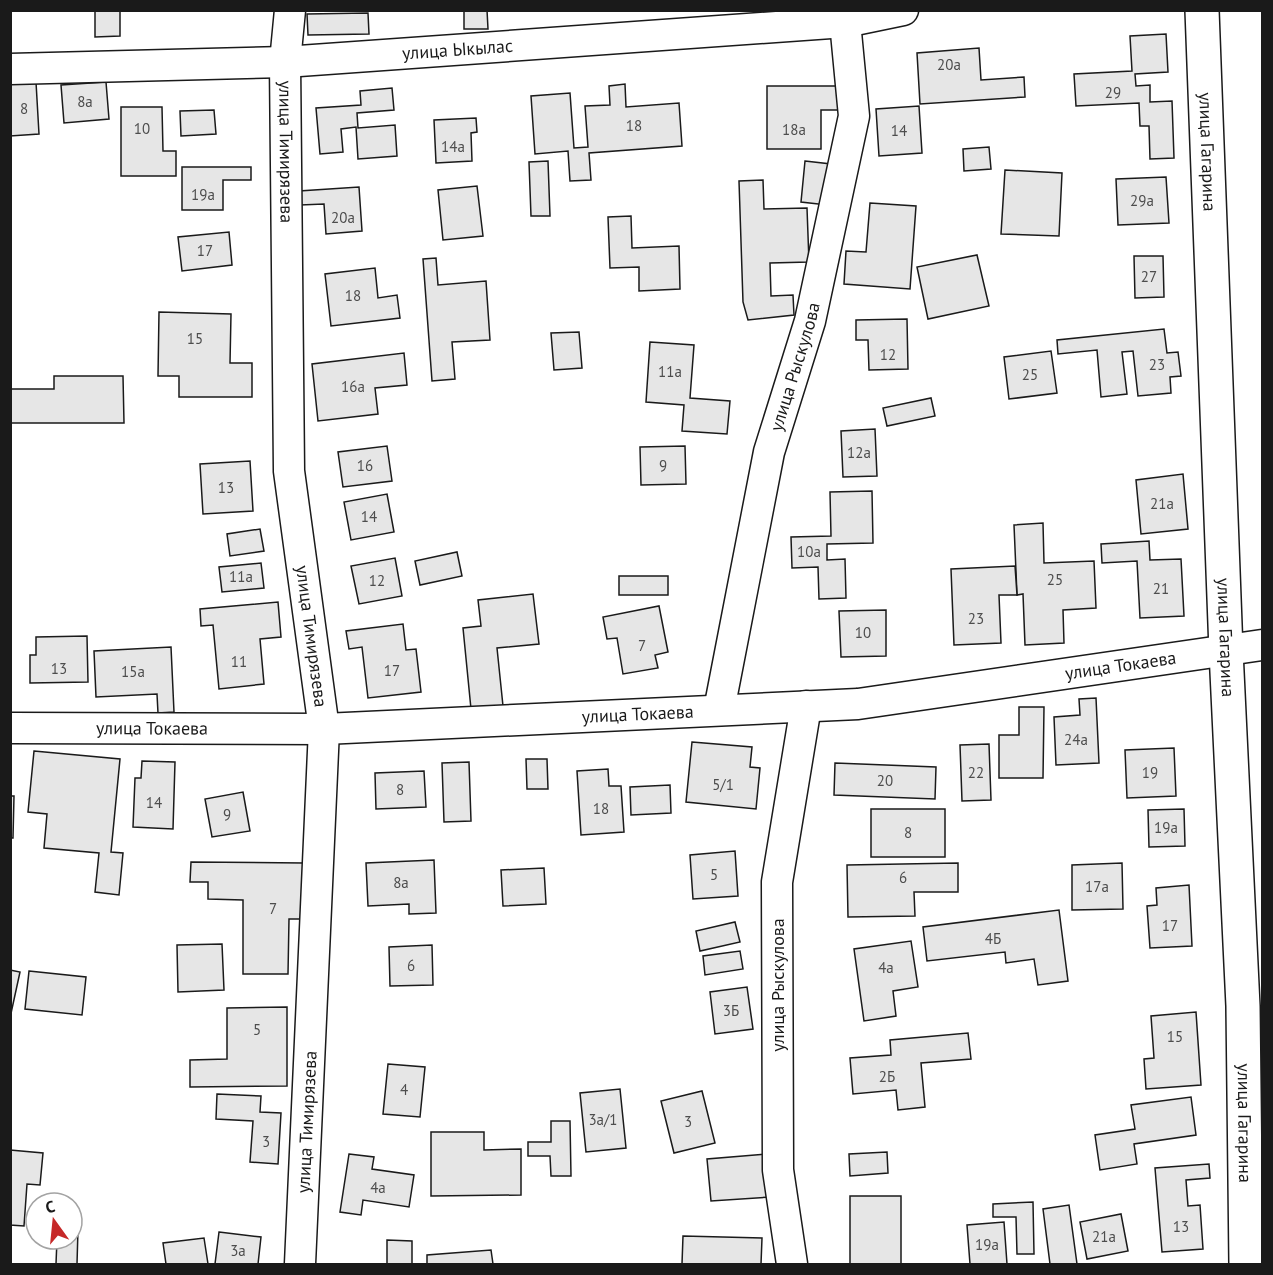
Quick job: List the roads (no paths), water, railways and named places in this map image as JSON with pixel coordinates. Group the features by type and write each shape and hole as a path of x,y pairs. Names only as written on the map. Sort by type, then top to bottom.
{"main road":[{"name":"улица Гагарина","path":"1202,10 1226,651 1253,1004 1254,1196 1249,1261"}],"street":[{"name":"улица Тимирязева","path":"290,10 285,62 289,471 324,729 300,1264"},
{"name":"улица Ыкылас","path":"10,69 285,62 844,22 903,10"},
{"name":"улица Рыскулова","path":"718,710 769,452 810,321 854,116 844,22"},
{"name":"улица Токаева","path":"10,728 324,729 858,704 1263,645"},
{"name":"улица Рыскулова","path":"792,1264 778,1170 777,882 806,706"}]}
